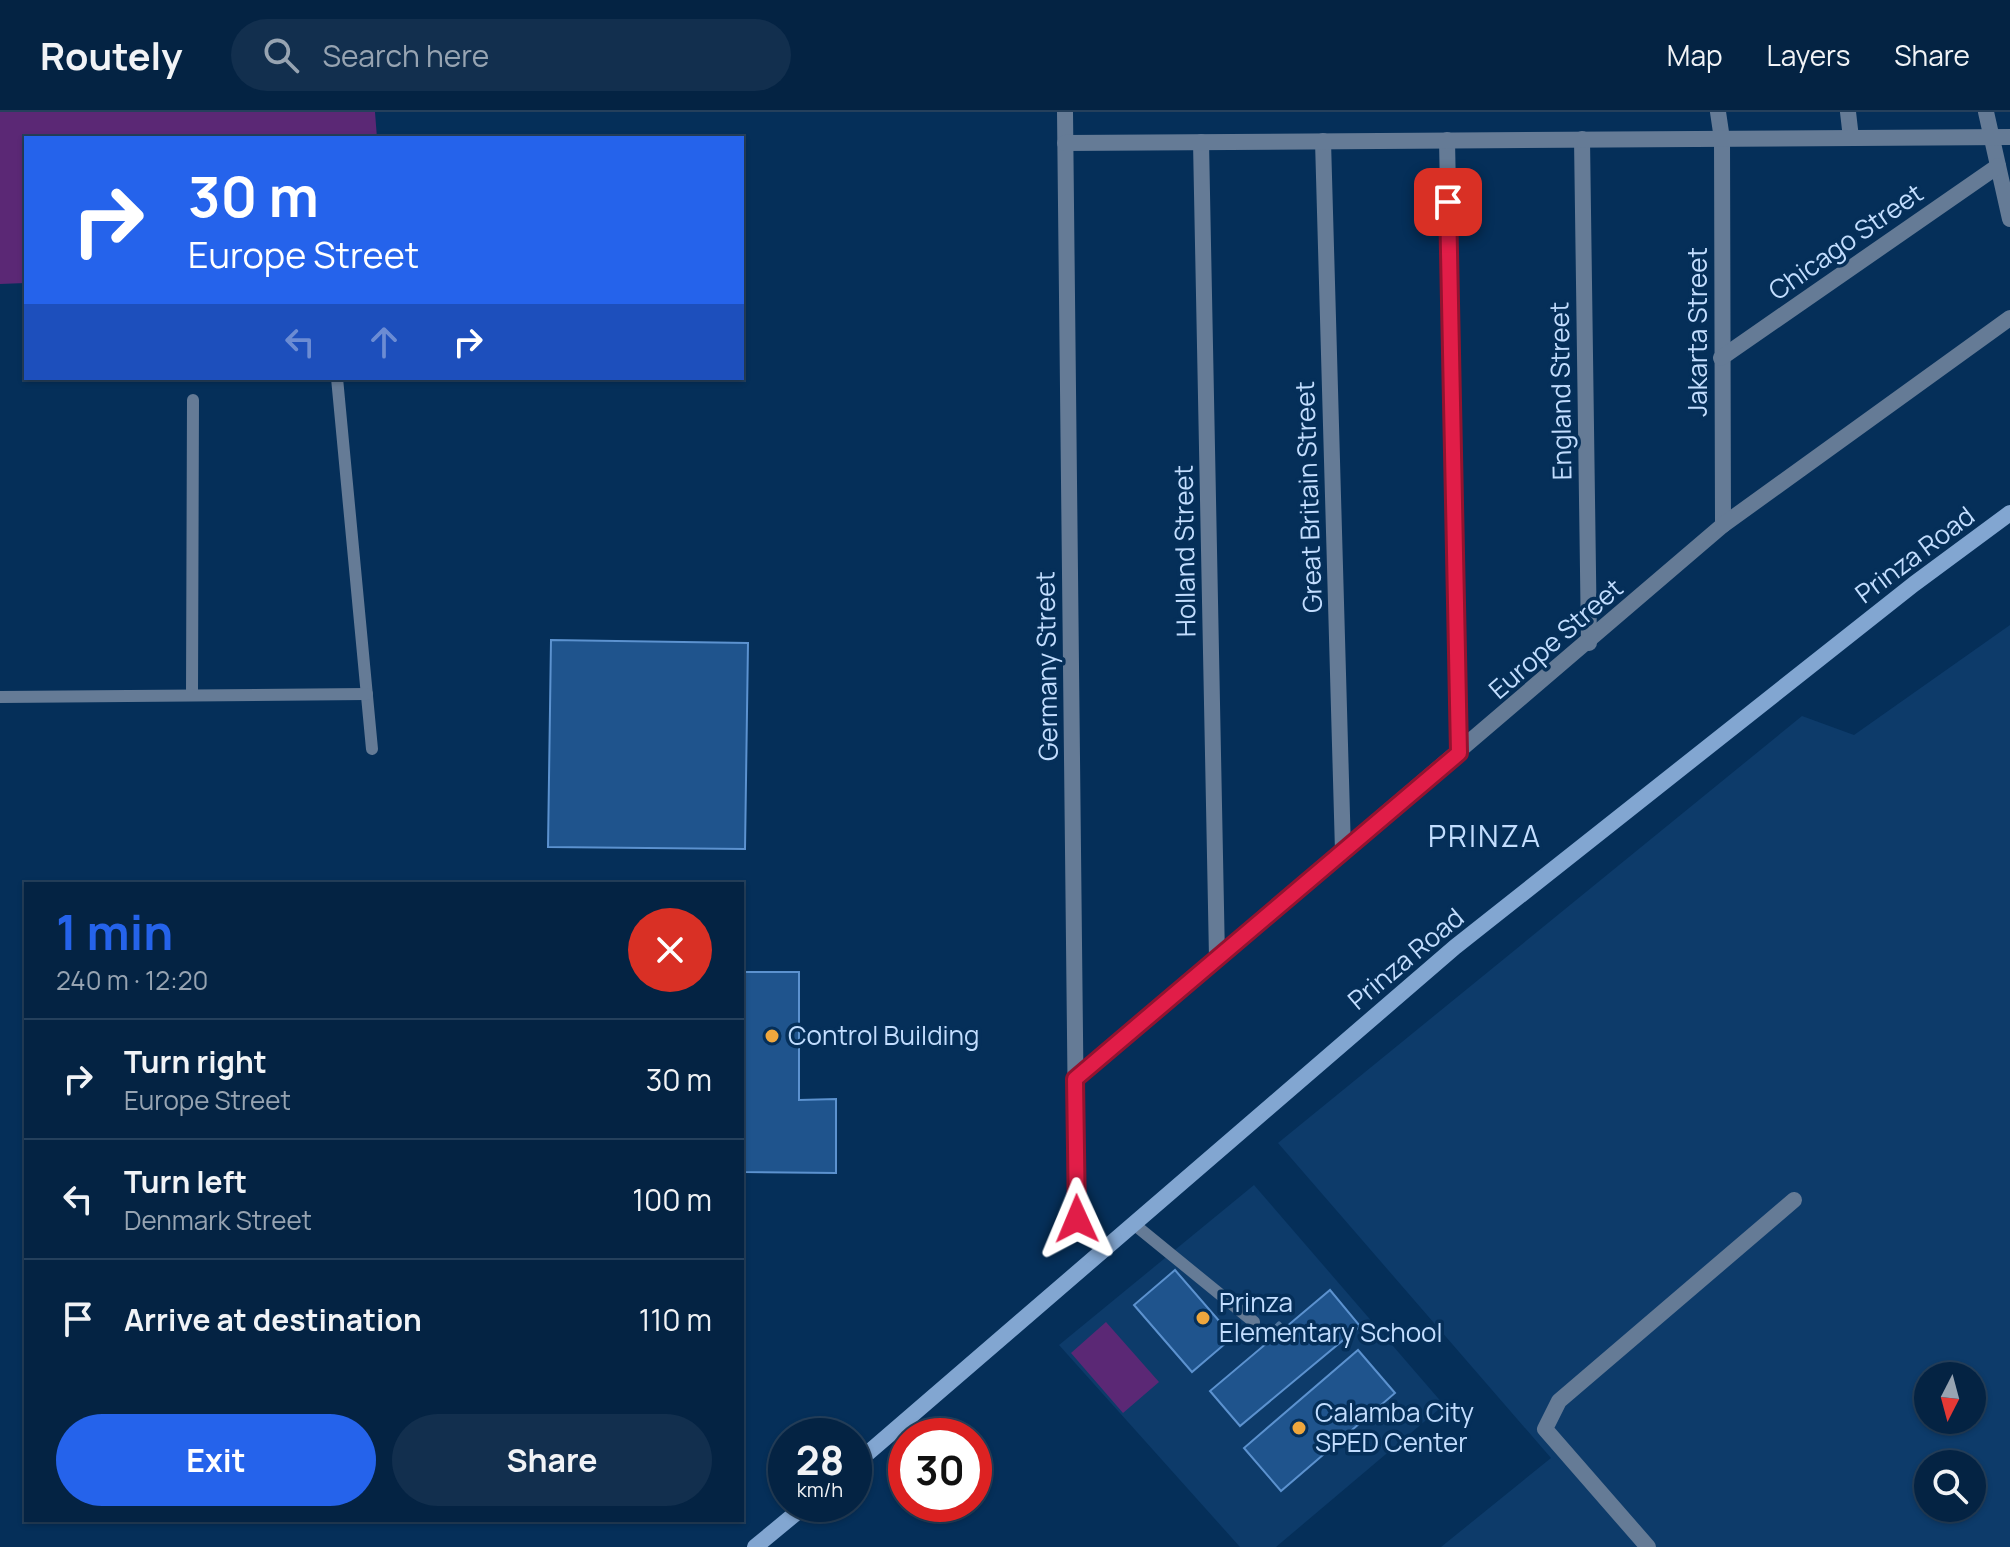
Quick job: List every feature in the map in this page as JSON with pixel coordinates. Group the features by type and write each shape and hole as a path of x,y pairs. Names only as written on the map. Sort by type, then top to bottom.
{"main road":[{"name":"Prinza Road","path":"872,1450 1455,947 1914,584 2010,513"},
{"path":"755,1547 785,1522"}],"street":[{"name":"Germany Street","path":"1065,112 1077,1219"},
{"name":"Jakarta Street","path":"1718,112 1722,139 1723,525"},
{"path":"1848,112 1851,138"},
{"path":"1986,112 2010,219"},
{"path":"1065,143 2010,137"},
{"name":"England Street","path":"1582,139 1589,643"},
{"path":"1447,140 1459,753"},
{"name":"Great Britain Street","path":"1323,141 1343,851"},
{"name":"Holland Street","path":"1201,142 1217,958"},
{"name":"Chicago Street","path":"1721,358 1998,166"},
{"name":"Europe Street","path":"1075,1079 1589,643 1723,525 2010,318"},
{"path":"1648,1547 1545,1429 1559,1401 1794,1200"}],"lane":[{"path":"337,380 372,749"},
{"path":"192,695 193,400"},
{"path":"0,697 367,694"},
{"path":"1135,1225 1254,1322"}],"shaded area":[{"path":"0,112 375,112 377,136 24,136 24,283 0,284"},
{"path":"2010,625 2010,1547 1441,1547 1551,1458 1278,1143 1802,716 1854,735"},
{"path":"1254,1185 1444,1405 1276,1547 1240,1547 1059,1345"},
{"path":"1106,1322 1159,1382 1123,1413 1071,1353"}],"building":[{"path":"551,640 748,643 745,849 548,847"},
{"name":"Control Building","path":"745,972 799,972 799,1100 836,1099 836,1173 744,1172"},
{"path":"1175,1270 1233,1337 1192,1372 1134,1305"},
{"path":"1330,1290 1360,1326 1240,1426 1210,1391"},
{"path":"1358,1350 1395,1393 1281,1491 1244,1448"}],"place":[{"name":"Control Building","path":"772,1036"},
{"name":"Prinza Elementary School","path":"1203,1318"},
{"name":"Calamba City SPED Center","path":"1299,1428"}],"district":[{"name":"PRINZA","path":"1485,837"}],"route":[{"path":"1077,1219 1075,1079 1459,753 1448,202"}]}
